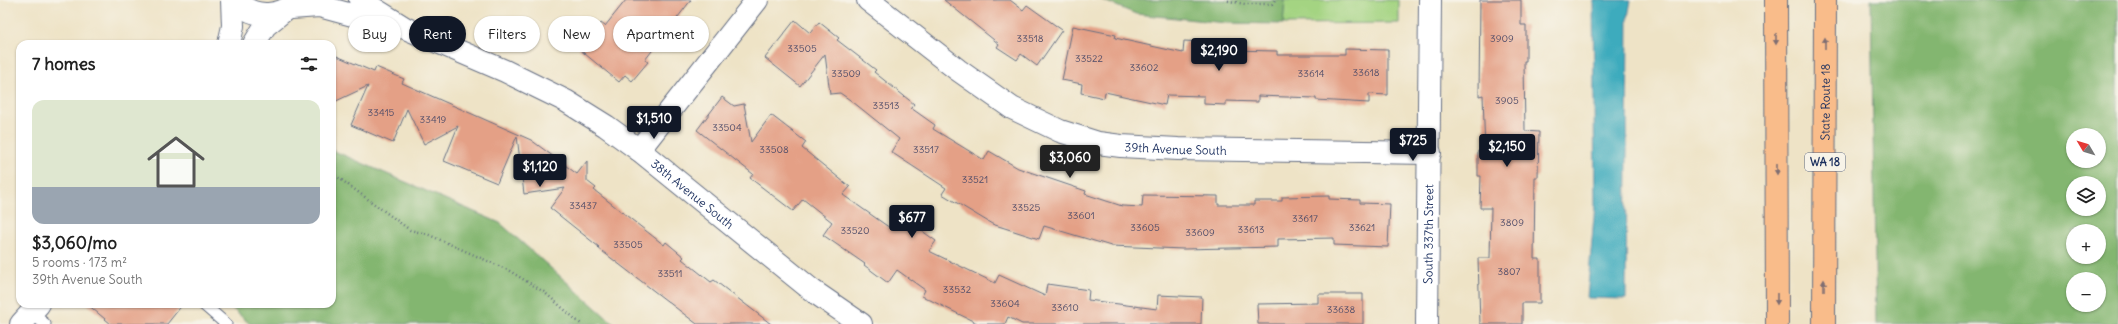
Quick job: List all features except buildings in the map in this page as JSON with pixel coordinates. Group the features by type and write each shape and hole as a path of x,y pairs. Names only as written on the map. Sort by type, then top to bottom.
{"highway":[{"path":"1776,0 1777,324"},
{"name":"State Route 18","path":"1824,324 1825,0"}],"street":[{"path":"230,40 233,26 232,0"},
{"name":"38th Avenue South","path":"236,0 247,9 258,13 270,14 291,7 319,6 366,20 405,28"},
{"name":"38th Avenue South","path":"360,0 405,28 505,71 566,101 606,126 639,150 813,291 861,324"},
{"path":"639,150 757,0"},
{"name":"39th Avenue South","path":"868,0 988,92 1028,116 1080,138 1121,146 1157,148 1430,153"},
{"name":"South 337th Street","path":"1427,324 1430,153 1430,0"},
{"path":"256,40 265,26 291,7"}],"lane":[{"path":"208,308 226,324"}],"path":[{"path":"1224,0 1246,4 1272,4 1275,0"},
{"path":"336,176 410,230 427,234 508,270 544,292 581,324"}],"green space":[{"path":"1102,0 1285,0 1283,24 1226,23 1136,14"},
{"path":"1285,0 1399,0 1399,23 1283,24"},
{"path":"1871,0 2118,0 2118,324 1876,324"},
{"path":"336,152 500,223 614,324 250,324 232,308 336,308"}],"water":[{"path":"1593,0 1631,0 1628,17 1626,299 1587,298 1595,204"}]}
